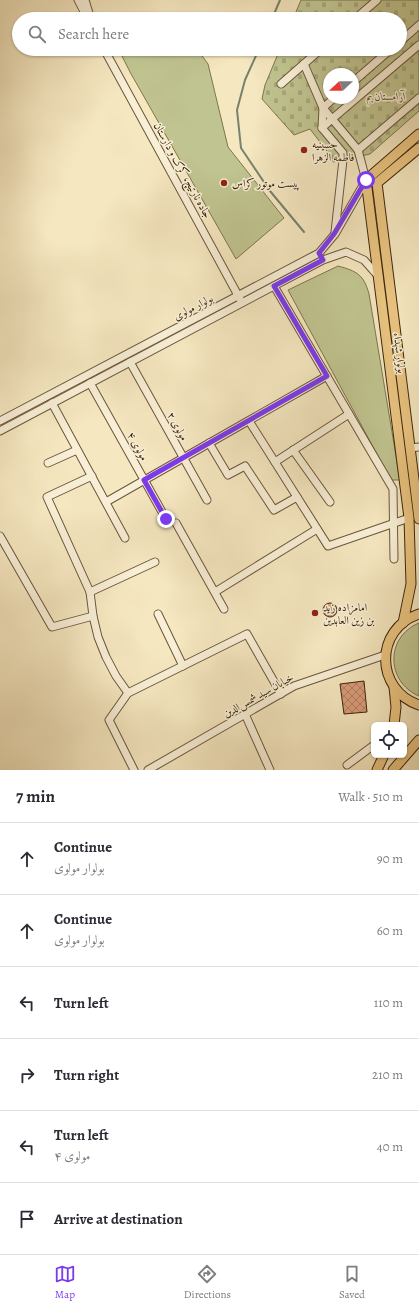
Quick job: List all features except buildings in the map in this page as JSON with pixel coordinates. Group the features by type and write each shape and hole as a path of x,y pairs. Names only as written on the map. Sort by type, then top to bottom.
{"main road":[{"path":"366,180 419,134"},
{"name":"بولوار شهداء","path":"419,148 377,183 399,359 415,448 419,519"},
{"name":"بولوار شهداء","path":"366,180 409,518 411,584 403,623"},
{"path":"389,360 399,359"},
{"path":"394,722 396,707 394,687 387,672 386,655 390,640 395,630 412,616 419,614"},
{"path":"394,687 405,698 419,705"},
{"path":"393,770 419,740"},
{"path":"377,770 383,758"}],"street":[{"path":"78,0 86,12"},
{"path":"85,0 88,12"},
{"path":"363,12 377,0"},
{"path":"407,36 419,25"},
{"path":"407,55 419,45"},
{"name":"جاده نارتیچ، کرک و دارستان","path":"108,56 242,303"},
{"path":"282,84 313,56"},
{"path":"359,77 383,56"},
{"path":"322,128 406,56"},
{"path":"304,64 323,108 358,150 366,180"},
{"path":"358,150 419,98"},
{"path":"327,104 323,108 322,128 342,153 343,160 334,234"},
{"name":"بولوار مولوی","path":"1,426 319,253 334,234 366,180"},
{"name":"بولوار مولوی","path":"1,426 52,403 323,260 346,252 364,260 379,277"},
{"path":"319,253 323,260"},
{"path":"274,286 393,489 394,559"},
{"name":"مولوی ۲","path":"130,362 207,500"},
{"path":"106,502 327,376"},
{"name":"مولوی ۴","path":"90,383 166,519"},
{"path":"52,403 125,538"},
{"path":"275,462 349,414"},
{"path":"249,421 328,546 409,518"},
{"path":"209,443 228,475 245,466 274,510 297,497"},
{"path":"48,463 77,450"},
{"path":"294,450 330,502"},
{"path":"92,476 46,497 90,592 93,616 98,637 106,657 116,676 128,693"},
{"path":"393,489 405,485"},
{"path":"176,523 224,609"},
{"path":"215,592 317,529"},
{"path":"0,536 52,627 93,616"},
{"path":"90,592 156,562"},
{"path":"158,614 183,666"},
{"path":"134,770 108,720 128,693 247,634 281,694"},
{"name":"خیابان سید شمس‌الدین","path":"148,770 294,686 386,655"},
{"path":"245,714 270,770"},
{"path":"347,765 371,747"}],"green space":[{"name":"آرامستان بم","path":"301,0 419,0 419,111 370,154 333,162 333,159 310,129 294,135 262,99 265,85 277,56 407,56 407,12 296,12"},
{"name":"پیست موتور کراس","path":"122,56 202,56 208,64 228,147 284,218 236,259"},
{"path":"338,266 359,275 365,282 369,294 400,480 391,480 288,290"},
{"path":"419,623 419,696 408,689 400,681 394,660 395,649 400,638 408,630"}],"waterway":[{"path":"275,12 280,0"},
{"path":"256,56 245,80 237,110 241,148 270,191 304,232"}],"place":[{"name":"حسینیه فاطمه الزهرا","path":"304,150"},
{"name":"پیست موتور کراس","path":"224,183"},
{"name":"امامزاده زید بن زین العابدین","path":"315,613"}],"route":[{"path":"166,519 144,480 327,376 274,286 323,260 319,253 334,234 366,180"}]}
